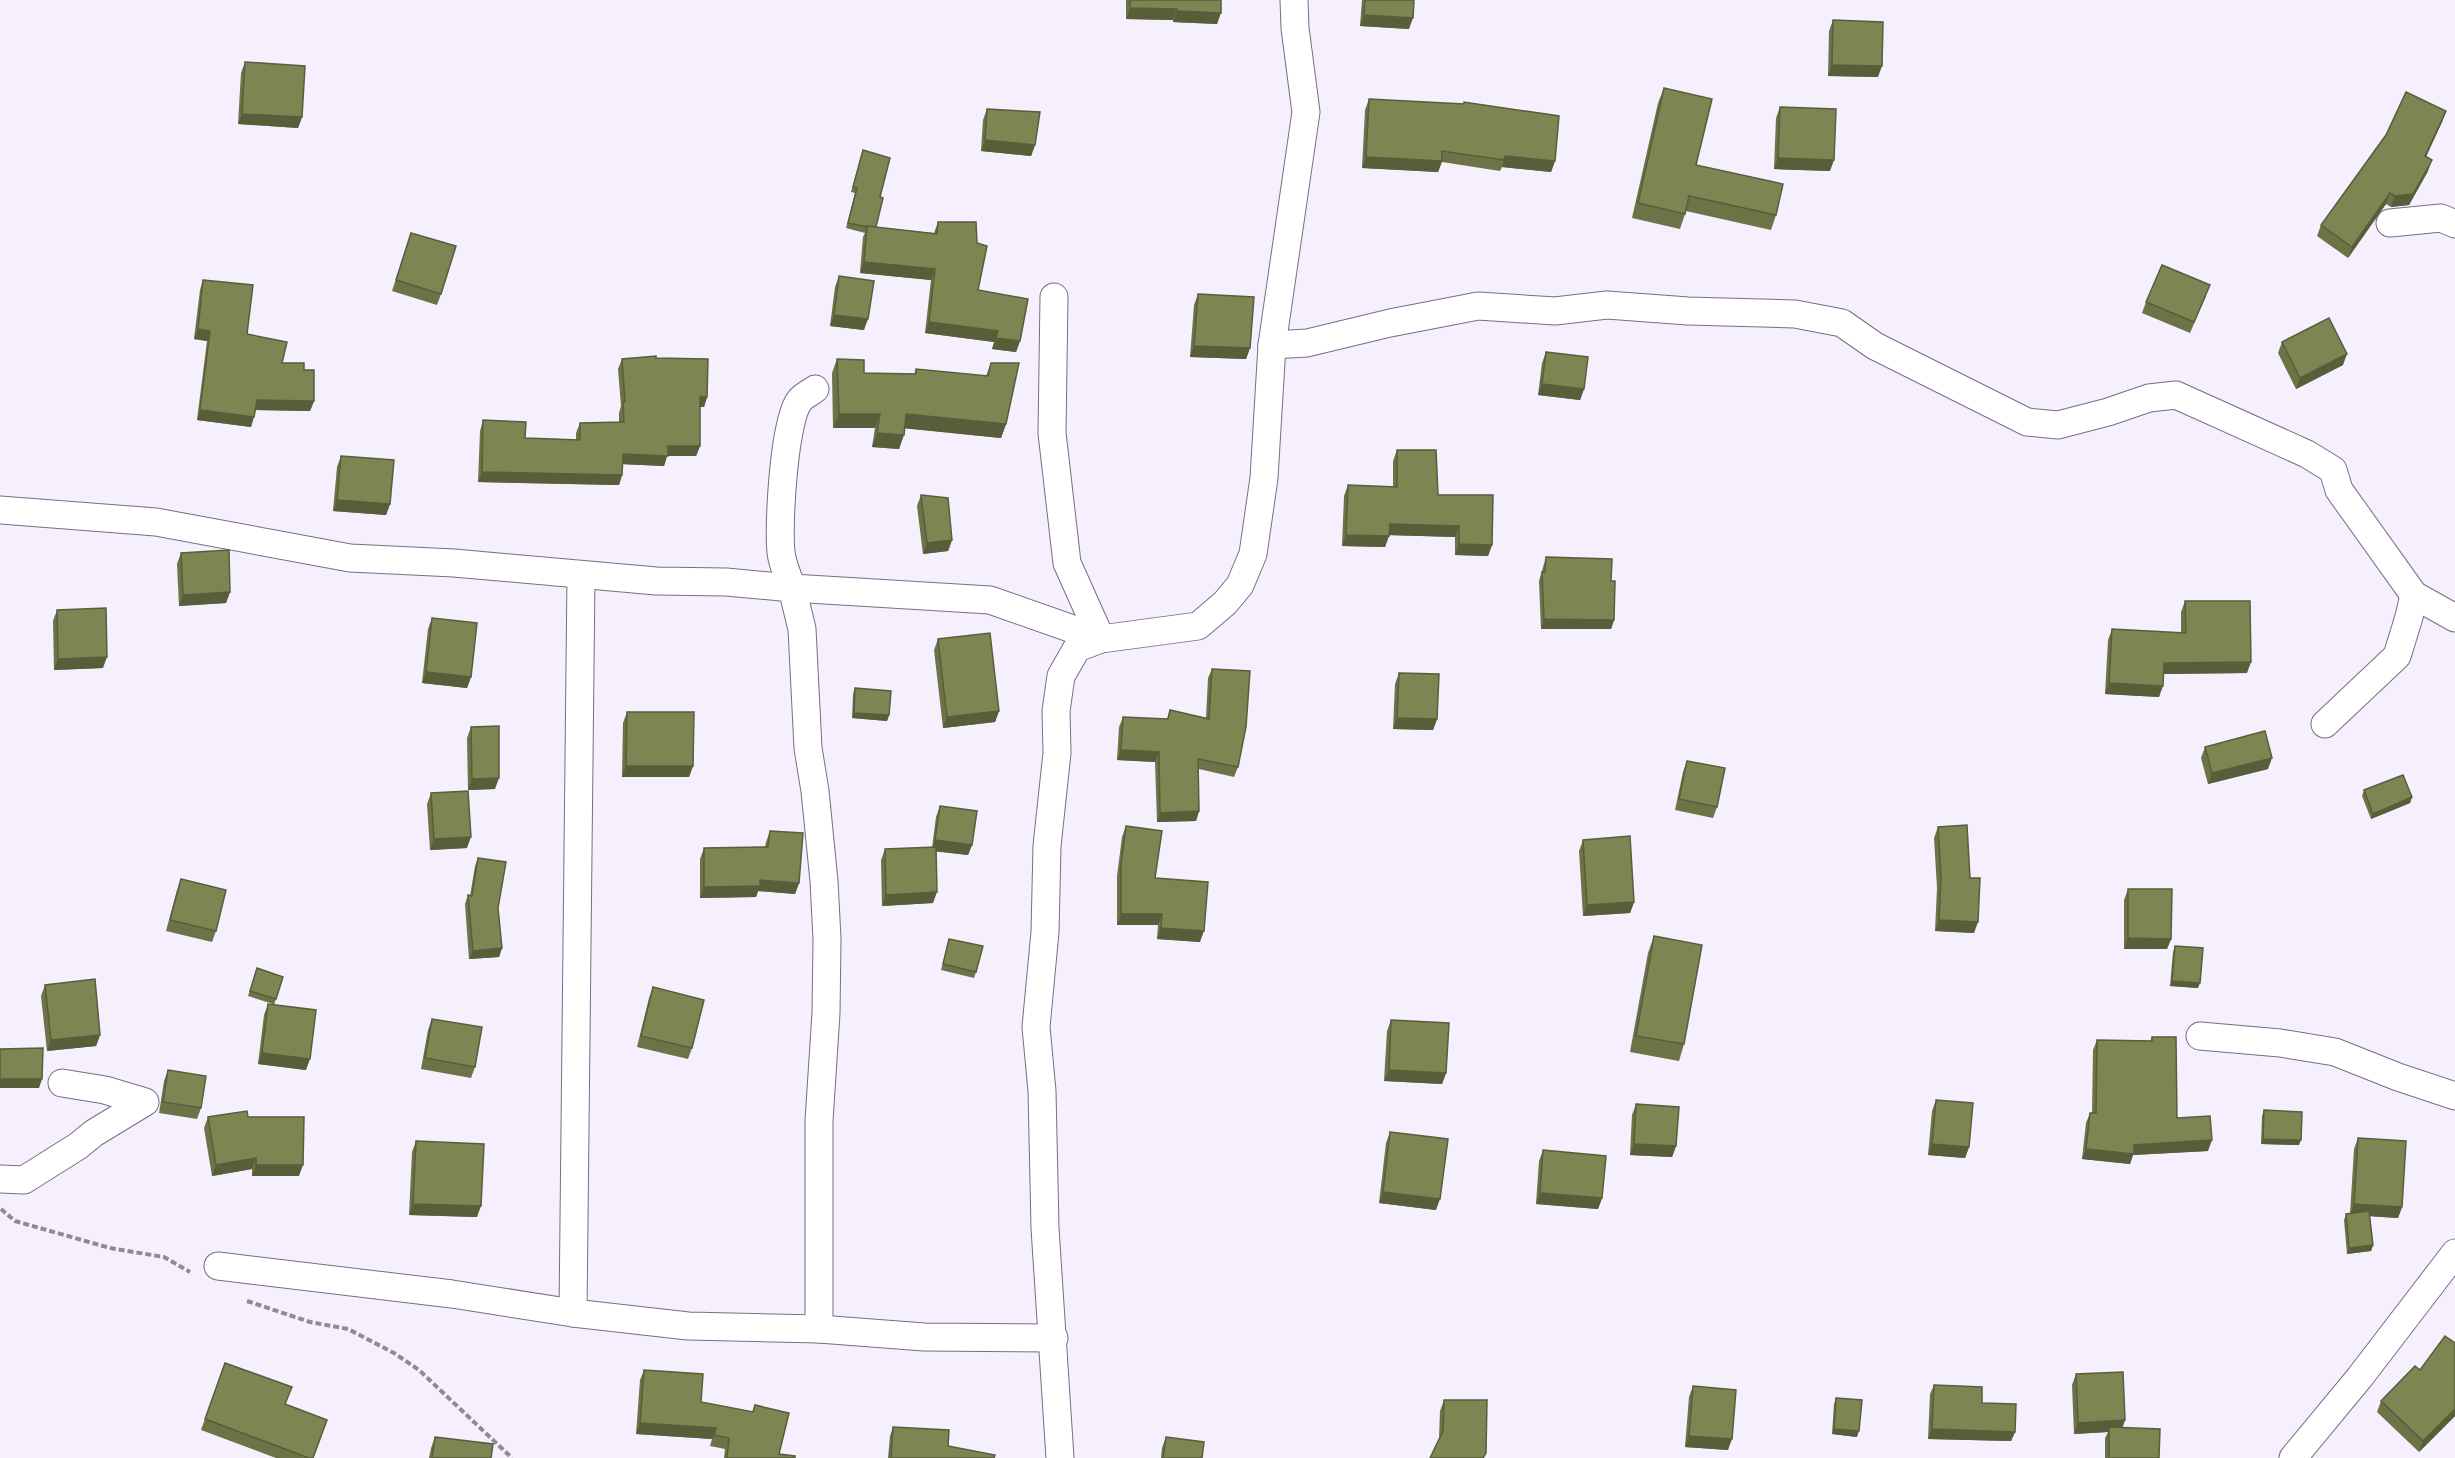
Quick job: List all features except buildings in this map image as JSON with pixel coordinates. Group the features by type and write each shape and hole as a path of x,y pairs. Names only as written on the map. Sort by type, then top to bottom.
{"street":[{"path":"1060,1458 1054,1338 1045,1228 1042,1090 1035,1027 1045,932 1047,846 1056,763 1056,711 1061,676 1077,648 1101,639 1198,626 1225,603 1240,585 1253,554 1264,478 1272,345 1306,112 1294,28 1294,0"},
{"path":"2390,223 2440,218 2455,224"},
{"path":"1054,297 1052,433 1067,563 1101,639"},
{"path":"1272,345 1307,344 1390,323 1478,306 1555,311 1607,305 1688,311 1796,314 1842,323 1875,346 2027,422 2058,425 2149,398 2176,395 2286,444 2333,470 2339,490 2414,596 2455,618"},
{"path":"815,389 799,401 793,420 783,474 779,524 781,555 802,629 808,748 815,791 824,881 827,939 826,1013 819,1121 819,1329"},
{"path":"0,510 156,522 350,558 454,563 656,581 726,582 990,600 1101,639"},
{"path":"573,1312 581,576"},
{"path":"2325,724 2397,656 2414,596"},
{"path":"2200,1036 2280,1043 2335,1052 2455,1096"},
{"path":"0,1179 24,1180 145,1102 105,1090 62,1083"},
{"path":"2293,1458 2360,1377 2455,1253"},
{"path":"206,1270 452,1294 687,1326 819,1329 924,1337 1054,1338"}],"path":[{"path":"0,1209 15,1221 110,1248 164,1257 206,1270"},
{"path":"243,1300 310,1322 348,1329 394,1353 419,1370 512,1458"}]}
